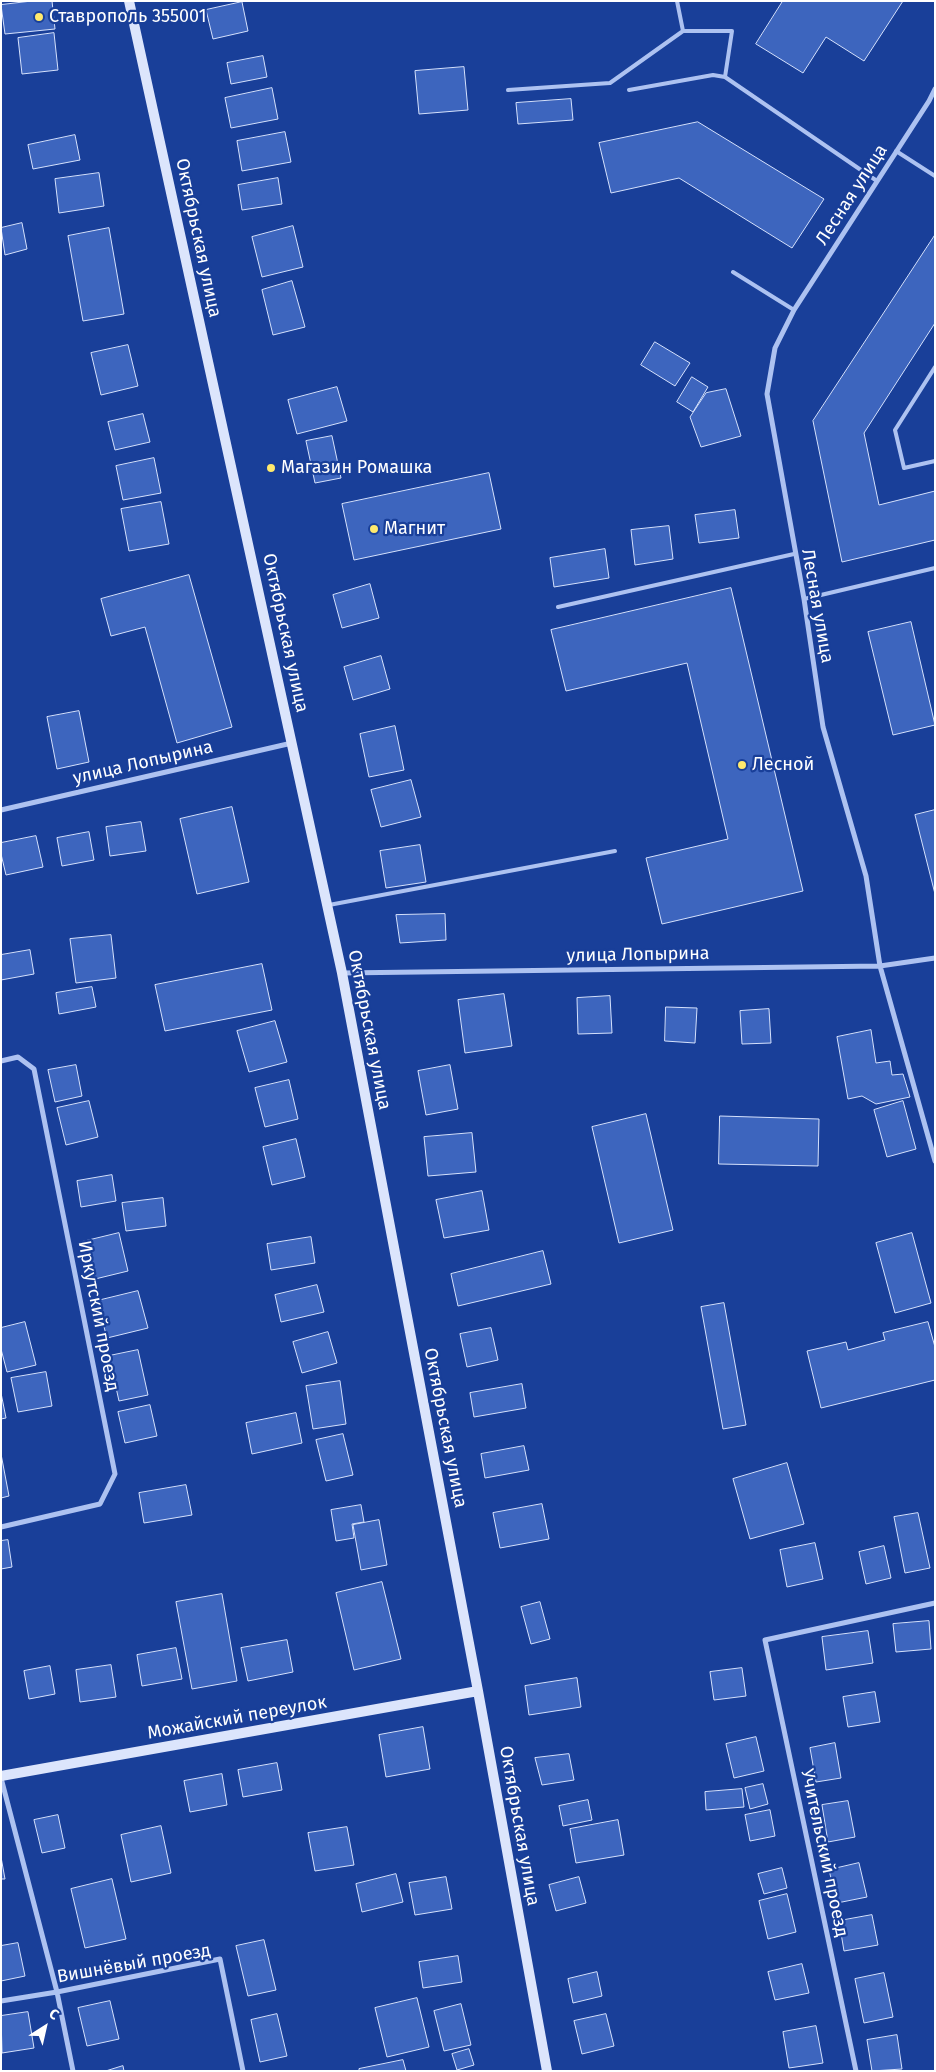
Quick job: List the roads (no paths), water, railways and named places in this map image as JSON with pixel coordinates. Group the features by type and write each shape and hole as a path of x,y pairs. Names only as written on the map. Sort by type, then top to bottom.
{"main road":[{"name":"Октябрьская улица","path":"129,1 342,973 478,1691 547,2071"},
{"name":"Можайский переулок","path":"1,1777 478,1691"}],"street":[{"name":"Лесная улица","path":"935,89 794,310 775,348 767,394 794,554 804,599 823,727 866,876 880,966 935,1161"},
{"name":"улица Лопырина","path":"1,810 292,743"},
{"name":"улица Лопырина","path":"342,973 880,966 935,958"},
{"name":"Иркутский проезд","path":"1,1060 18,1057 34,1069 115,1474 100,1504 1,1527"},
{"name":"Учительский проезд","path":"856,2071 765,1640 935,1603"},
{"path":"1,1777 58,1992 73,2071"},
{"name":"Вишнёвый проезд","path":"1,2001 58,1992 220,1959 243,2071"}],"lane":[{"path":"677,1 683,31"},
{"path":"508,90 610,84 683,31 732,31 725,77"},
{"path":"629,90 713,75 725,77 877,181"},
{"path":"896,151 935,176"},
{"path":"733,272 794,310"},
{"path":"935,367 895,430 904,468 935,461"},
{"path":"558,607 794,554"},
{"path":"804,599 935,568"},
{"path":"326,906 615,851"}],"place":[{"name":"Ставрополь 355001","path":"39,17"},
{"name":"Магазин Ромашка","path":"271,468"},
{"name":"Магнит","path":"374,529"},
{"name":"Лесной","path":"742,765"}]}
